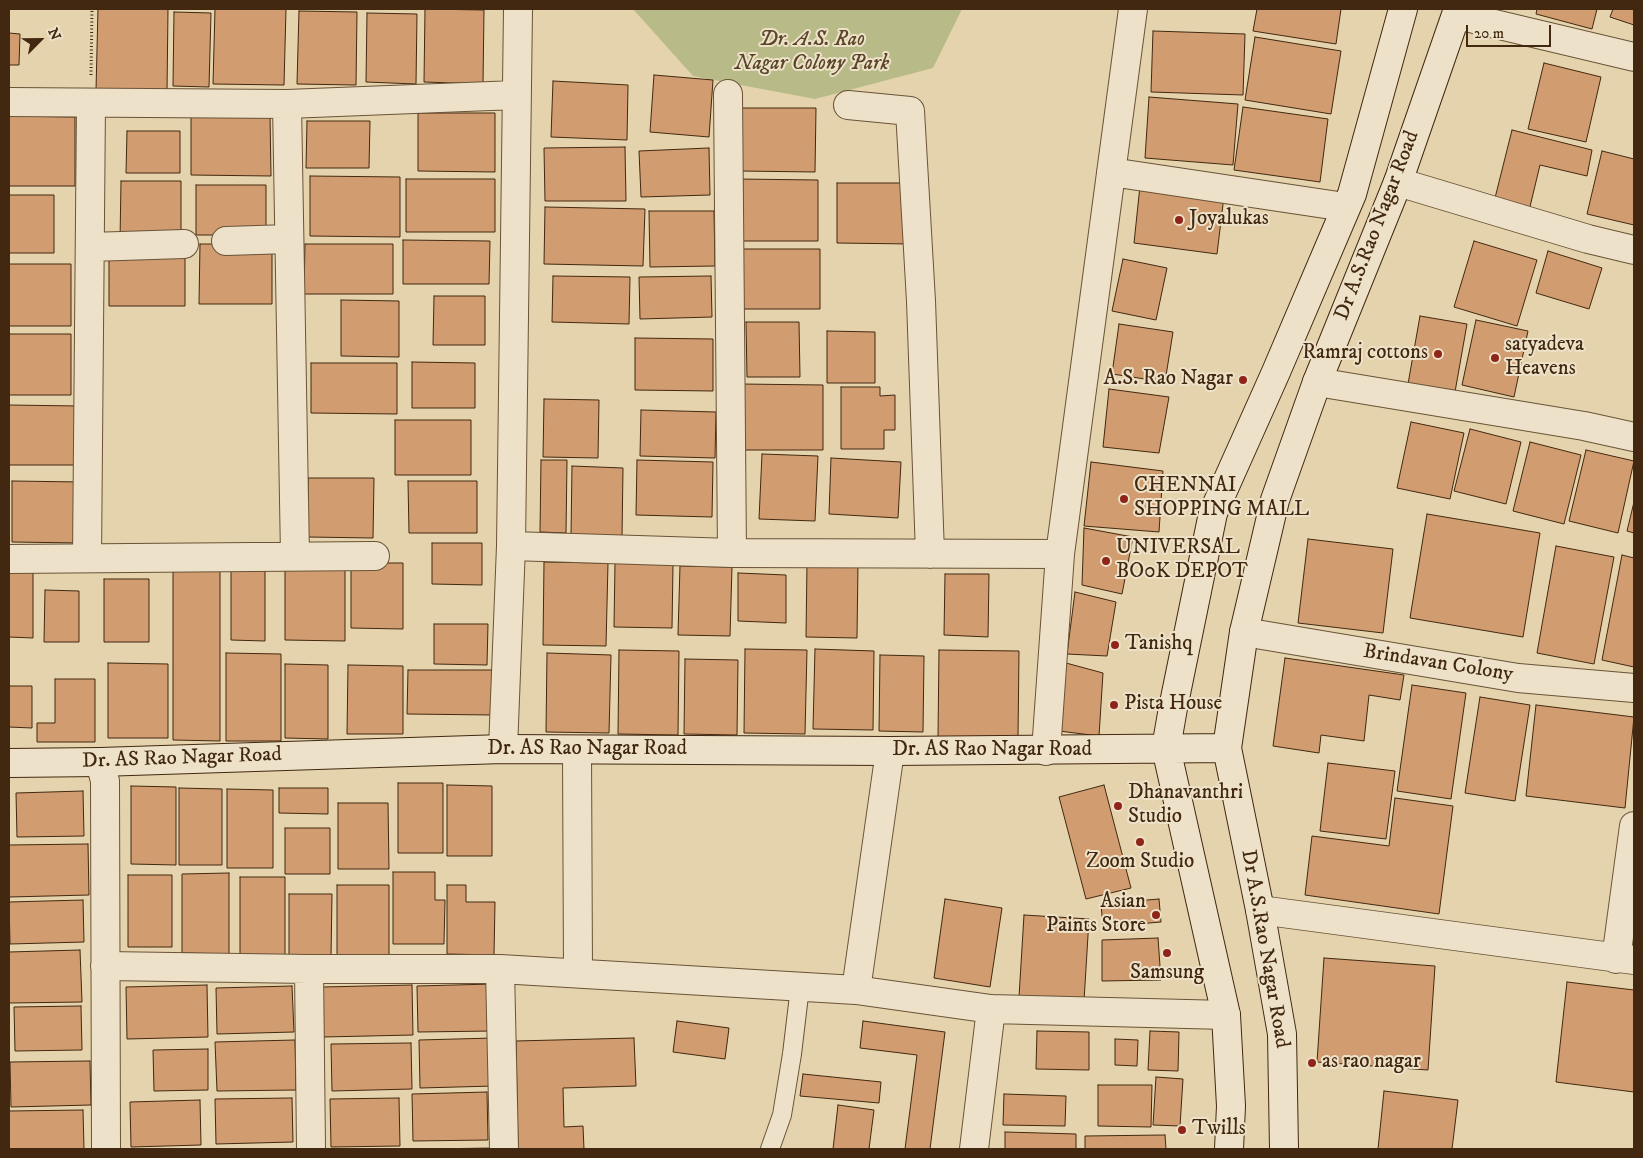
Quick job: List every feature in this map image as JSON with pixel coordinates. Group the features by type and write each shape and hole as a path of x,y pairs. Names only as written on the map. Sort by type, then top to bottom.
{"street":[{"path":"503,749 511,546 518,9"},
{"path":"1046,751 1060,554 1133,9"},
{"path":"1229,1149 1231,1106 1226,1015 1166,748 1213,513 1352,194 1403,9"},
{"path":"1458,12 1634,57"},
{"name":"Dr A.S.Rao Nagar Road","path":"1284,1149 1282,1034 1260,910 1227,748 1244,632 1275,500 1317,382 1398,182 1458,12"},
{"path":"728,94 732,553"},
{"path":"9,102 287,104 516,95"},
{"path":"87,558 91,103"},
{"path":"287,104 295,556"},
{"path":"848,105 910,110 921,301 930,554"},
{"path":"1111,172 1346,207"},
{"path":"1398,182 1588,239 1634,250"},
{"path":"226,241 290,239"},
{"path":"90,246 184,244"},
{"path":"1317,382 1584,426 1634,437"},
{"path":"511,546 732,553 1060,554"},
{"path":"9,559 375,556"},
{"name":"Brindavan Colony","path":"1244,632 1518,678 1634,688"},
{"name":"Dr. AS Rao Nagar Road","path":"9,763 100,762 503,749 1046,751 1227,748"},
{"path":"577,750 578,974"},
{"path":"856,990 890,751"},
{"path":"100,762 105,781 106,1149"},
{"path":"1260,910 1625,960 1634,826"},
{"path":"106,966 500,969 856,990 991,1009 1226,1015"},
{"path":"309,969 311,1149"},
{"path":"500,969 504,1149"},
{"path":"974,1149 991,1009"}],"lane":[{"path":"770,1149 782,1115 800,987"}],"path":[{"path":"91,103 92,9"}],"green space":[{"name":"Dr. A.S. Rao Nagar Colony Park","path":"633,9 962,9 933,68 815,99 693,76"}],"building":[{"path":"98,9 168,9 167,92 96,90"},
{"path":"215,9 286,9 284,85 213,84"},
{"path":"425,9 484,10 483,84 424,82"},
{"path":"1257,9 1341,9 1336,44 1253,31"},
{"path":"1537,9 1597,9 1592,29 1536,14"},
{"path":"1613,9 1634,9 1634,25 1610,17"},
{"path":"299,11 357,12 356,85 297,84"},
{"path":"174,12 211,13 209,87 173,86"},
{"path":"367,13 417,14 416,84 366,82"},
{"path":"1153,31 1245,34 1243,95 1151,92"},
{"path":"9,33 20,34 19,65 9,65"},
{"path":"1255,37 1341,51 1331,114 1245,100"},
{"path":"1544,63 1601,77 1586,142 1528,129"},
{"path":"654,75 713,80 709,137 650,132"},
{"path":"553,81 628,85 627,140 551,137"},
{"path":"1149,97 1238,104 1233,165 1145,158"},
{"path":"1243,107 1328,119 1320,182 1234,170"},
{"path":"740,108 816,108 815,172 740,171"},
{"path":"418,113 495,113 495,172 418,171"},
{"path":"191,115 270,115 271,176 191,175"},
{"path":"9,116 75,117 75,186 9,186"},
{"path":"307,121 370,121 369,168 306,168"},
{"path":"1512,130 1592,150 1587,176 1540,165 1528,215 1493,206"},
{"path":"127,131 180,131 180,173 126,173"},
{"path":"625,147 626,201 545,201 544,148"},
{"path":"709,148 710,195 641,197 639,151"},
{"path":"1602,151 1634,159 1634,225 1587,214"},
{"path":"310,176 400,177 400,237 310,236"},
{"path":"406,179 495,179 495,232 406,232"},
{"path":"737,179 818,180 818,241 737,241"},
{"path":"121,181 181,181 181,241 120,241"},
{"path":"837,183 912,183 912,244 837,243"},
{"path":"196,185 266,185 266,235 196,235"},
{"name":"Joyalukas","path":"1140,186 1224,196 1217,254 1134,243"},
{"path":"9,195 54,195 54,253 9,253"},
{"path":"545,207 645,209 643,266 544,264"},
{"path":"649,211 714,211 715,266 650,267"},
{"path":"403,240 490,241 489,284 403,284"},
{"path":"1474,241 1537,260 1517,326 1454,307"},
{"path":"200,244 272,244 272,304 199,304"},
{"path":"305,244 393,244 393,294 304,294"},
{"path":"740,249 820,249 820,309 740,309"},
{"path":"109,250 185,250 185,306 109,306"},
{"path":"1548,251 1602,268 1589,309 1536,293"},
{"path":"1123,259 1167,268 1156,320 1112,311"},
{"path":"9,264 71,264 71,326 9,326"},
{"path":"553,276 630,277 629,324 552,322"},
{"path":"711,276 712,317 640,319 639,277"},
{"path":"434,296 485,296 485,345 433,345"},
{"path":"341,300 399,301 399,357 341,356"},
{"name":"Ramraj cottons","path":"1420,316 1467,324 1455,392 1408,384"},
{"name":"satyadeva Heavens","path":"1476,320 1528,331 1514,397 1462,385"},
{"path":"746,322 799,322 800,377 747,377"},
{"path":"1119,324 1173,332 1165,382 1112,374"},
{"path":"827,331 875,332 875,383 827,383"},
{"path":"9,334 71,334 71,395 9,395"},
{"path":"635,338 713,339 713,391 635,390"},
{"path":"412,362 475,363 475,408 412,408"},
{"path":"311,363 397,363 397,414 311,413"},
{"path":"740,384 823,385 823,450 740,450"},
{"path":"841,387 880,387 880,396 895,395 895,430 884,430 884,449 841,449"},
{"path":"1109,389 1169,397 1159,453 1103,447"},
{"path":"544,399 599,400 598,458 543,457"},
{"path":"9,405 78,406 77,465 9,465"},
{"path":"641,410 716,412 715,458 640,456"},
{"path":"395,420 471,420 471,475 395,475"},
{"path":"1411,422 1464,433 1450,499 1397,488"},
{"path":"1470,429 1521,442 1506,504 1454,491"},
{"path":"1530,442 1581,455 1564,524 1513,511"},
{"path":"1586,450 1634,461 1618,533 1569,521"},
{"path":"762,454 818,456 815,521 759,519"},
{"path":"831,458 901,462 898,518 829,514"},
{"path":"541,460 567,460 566,533 540,532"},
{"path":"637,460 713,462 712,517 636,515"},
{"name":"CHENNAI SHOPPING MALL","path":"1091,462 1163,471 1159,532 1084,526"},
{"path":"572,466 623,468 622,537 571,536"},
{"path":"308,478 374,478 373,538 308,537"},
{"path":"12,481 81,482 81,543 12,542"},
{"path":"408,481 477,481 477,533 409,533"},
{"path":"1634,502 1634,533 1627,531"},
{"path":"1427,514 1540,533 1523,637 1410,618"},
{"name":"UNIVERSAL BO0K DEPOT","path":"1084,528 1133,537 1122,594 1082,585"},
{"path":"1308,539 1393,549 1383,633 1298,623"},
{"path":"432,543 482,543 482,585 432,584"},
{"path":"1556,546 1614,557 1594,664 1537,653"},
{"path":"1622,555 1634,558 1634,667 1602,660"},
{"path":"544,562 608,563 606,646 543,645"},
{"path":"807,562 858,563 857,638 806,637"},
{"path":"351,563 403,563 403,629 351,628"},
{"path":"615,563 673,564 672,628 614,627"},
{"path":"285,565 345,566 345,641 285,640"},
{"path":"680,566 732,567 730,636 678,635"},
{"path":"173,570 220,570 220,741 173,740"},
{"path":"9,571 33,571 33,638 9,637"},
{"path":"231,571 265,571 265,641 231,640"},
{"path":"738,573 786,575 786,623 738,621"},
{"path":"945,574 989,574 988,637 944,635"},
{"path":"104,579 149,579 149,642 104,642"},
{"path":"45,590 79,591 79,642 44,642"},
{"path":"1075,592 1116,602 1107,656 1067,654"},
{"path":"434,624 488,624 487,665 434,664"},
{"path":"745,649 807,650 805,734 744,733"},
{"path":"815,649 874,651 873,730 813,729"},
{"path":"619,650 679,651 678,735 618,734"},
{"path":"939,650 1019,651 1018,738 938,737"},
{"path":"226,653 281,654 281,741 226,741"},
{"path":"547,653 611,655 609,733 546,732"},
{"path":"880,655 924,656 923,732 879,731"},
{"path":"1285,658 1404,675 1400,700 1369,695 1364,741 1321,735 1319,753 1273,746"},
{"path":"685,659 738,660 737,735 684,734"},
{"path":"108,663 168,664 168,738 108,738"},
{"path":"1066,663 1103,673 1099,736 1059,731"},
{"path":"285,664 328,665 328,739 285,738"},
{"path":"348,665 403,666 403,734 347,734"},
{"path":"408,670 493,670 493,715 407,714"},
{"path":"55,679 95,679 95,742 37,742 37,723 55,723"},
{"path":"1412,685 1466,693 1451,799 1397,791"},
{"path":"9,686 32,686 32,728 9,727"},
{"path":"1480,697 1530,705 1515,801 1465,793"},
{"path":"1536,705 1634,717 1625,808 1526,796"},
{"path":"1328,763 1395,771 1386,839 1320,831"},
{"path":"398,783 443,783 443,853 398,853"},
{"path":"447,785 492,786 492,856 447,856"},
{"path":"1104,785 1131,888 1086,899 1059,797"},
{"path":"131,786 176,787 176,865 131,864"},
{"path":"179,788 222,789 222,865 179,865"},
{"path":"279,788 328,788 328,814 279,813"},
{"path":"227,789 273,790 273,868 227,868"},
{"path":"83,791 84,836 17,837 16,793"},
{"path":"1395,798 1453,806 1439,914 1305,895 1312,836 1389,846"},
{"path":"338,803 388,803 389,869 338,869"},
{"path":"285,828 330,828 330,874 285,874"},
{"path":"88,844 89,895 9,897 9,845"},
{"path":"393,872 435,872 435,900 445,900 444,944 393,944"},
{"path":"229,873 229,954 182,953 182,874"},
{"path":"128,875 172,875 172,947 128,947"},
{"path":"240,877 285,877 285,961 240,961"},
{"path":"337,885 389,885 389,955 337,955"},
{"path":"447,885 466,885 466,902 495,902 494,955 447,954"},
{"path":"289,894 332,894 331,958 289,958"},
{"path":"945,899 1002,908 990,987 934,978"},
{"path":"1159,899 1161,922 1103,927 1101,904"},
{"path":"83,900 84,942 10,944 9,902"},
{"path":"1024,915 1089,919 1084,1001 1019,997"},
{"path":"1158,938 1161,980 1102,981 1102,940"},
{"path":"80,950 82,1002 9,1003 9,952"},
{"path":"1324,958 1435,966 1428,1070 1317,1062"},
{"path":"1567,982 1634,990 1634,1092 1556,1082"},
{"path":"492,984 493,1031 418,1032 417,986"},
{"path":"207,985 208,1037 127,1039 126,987"},
{"path":"412,985 413,1035 323,1037 322,987"},
{"path":"292,986 294,1032 217,1034 216,988"},
{"path":"81,1006 82,1050 15,1051 14,1007"},
{"path":"677,1021 729,1028 725,1059 673,1052"},
{"path":"863,1021 945,1032 930,1149 905,1149 917,1055 860,1048"},
{"path":"1037,1031 1089,1032 1089,1070 1036,1069"},
{"path":"1150,1031 1179,1032 1178,1071 1148,1070"},
{"path":"493,1038 494,1086 420,1088 419,1040"},
{"path":"634,1038 636,1086 563,1088 564,1127 583,1126 584,1149 518,1149 516,1041"},
{"path":"1115,1039 1138,1040 1137,1066 1115,1065"},
{"path":"295,1040 296,1090 217,1091 215,1042"},
{"path":"411,1043 412,1089 332,1091 331,1044"},
{"path":"208,1049 208,1090 154,1091 153,1050"},
{"path":"90,1061 91,1105 11,1107 10,1062"},
{"path":"803,1074 881,1082 879,1103 800,1096"},
{"path":"1156,1077 1183,1079 1180,1126 1153,1125"},
{"path":"1098,1085 1152,1085 1151,1127 1098,1126"},
{"path":"1384,1091 1458,1100 1452,1149 1378,1149"},
{"path":"487,1092 488,1140 413,1141 412,1094"},
{"path":"1004,1094 1066,1096 1065,1126 1003,1125"},
{"path":"292,1098 293,1142 216,1144 215,1099"},
{"path":"399,1098 400,1146 331,1147 330,1099"},
{"path":"200,1100 201,1145 131,1147 130,1102"},
{"path":"838,1105 874,1110 869,1149 833,1149"},
{"path":"83,1110 84,1149 9,1149 9,1111"},
{"path":"1005,1132 1076,1134 1076,1149 1005,1149"},
{"path":"1165,1135 1166,1149 1085,1149 1085,1136"},
{"path":"494,1148 494,1149 426,1149"}],"place":[{"name":"Joyalukas","path":"1179,220"},
{"name":"Ramraj cottons","path":"1438,354"},
{"name":"satyadeva Heavens","path":"1495,358"},
{"name":"A.S. Rao Nagar","path":"1243,380"},
{"name":"CHENNAI SHOPPING MALL","path":"1124,499"},
{"name":"UNIVERSAL BO0K DEPOT","path":"1106,561"},
{"name":"Tanishq","path":"1115,645"},
{"name":"Pista House","path":"1114,705"},
{"name":"Dhanavanthri Studio","path":"1118,806"},
{"name":"Zoom Studio","path":"1140,842"},
{"name":"Asian Paints Store","path":"1156,915"},
{"name":"Samsung","path":"1167,953"},
{"name":"as rao nagar","path":"1312,1063"},
{"name":"Twills","path":"1182,1130"}]}
